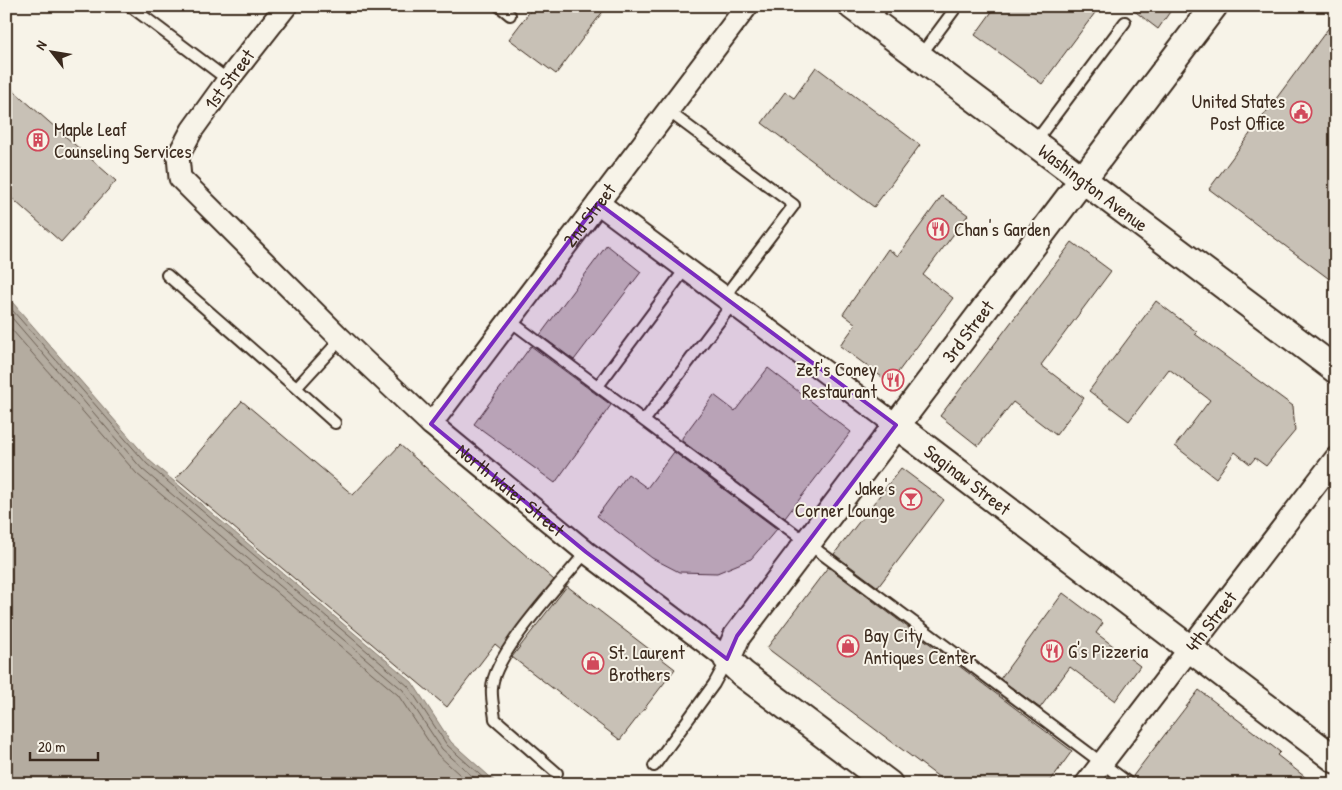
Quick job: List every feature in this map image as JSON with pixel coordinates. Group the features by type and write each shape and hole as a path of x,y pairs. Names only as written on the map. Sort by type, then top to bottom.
{"street":[{"name":"1st Street","path":"178,156 192,130 228,80 286,6"},
{"name":"2nd Street","path":"431,424 747,6"},
{"name":"3rd Street","path":"727,659 737,636 1214,6"},
{"name":"Washington Avenue","path":"869,11 919,56 1336,370"},
{"name":"North Water Street","path":"178,156 180,178 194,194 341,339 431,424 586,552 889,784"},
{"name":"Saginaw Street","path":"598,203 896,425 1335,758"},
{"name":"4th Street","path":"1086,784 1336,458"}],"lane":[{"path":"130,6 228,80"},
{"path":"499,6 510,15"},
{"path":"919,56 957,6"},
{"path":"1034,142 1125,22"},
{"path":"644,421 794,205 668,111"},
{"path":"598,386 686,268"},
{"path":"167,275 335,423"},
{"path":"509,320 1130,784"},
{"path":"296,388 341,339"},
{"path":"557,773 495,719 492,687 500,664 515,640 586,552"},
{"path":"654,766 714,684 727,659"}],"highlighted area":[{"path":"598,203 896,425 737,636 727,659 586,552 431,424"}],"water":[{"path":"6,295 150,461 412,682 451,742 498,784 6,784"}],"building":[{"path":"534,6 607,6 556,74 509,39"},
{"path":"996,6 1100,6 1042,84 975,35"},
{"path":"1128,6 1174,6 1158,29"},
{"name":"United States Post Office","path":"1336,18 1336,284 1209,189"},
{"path":"816,67 920,145 874,207 762,123 785,92 794,98"},
{"name":"Maple Leaf Counseling Services","path":"6,84 116,181 61,242 6,193"},
{"path":"942,196 968,215 923,275 953,298 890,383 840,346 856,324 843,314 888,249 898,256"},
{"path":"1072,242 1111,271 1041,365 1084,398 1056,435 1013,402 978,446 940,416"},
{"path":"607,245 641,272 574,360 540,335"},
{"path":"1156,301 1197,332 1195,334 1293,406 1295,431 1266,466 1255,458 1250,464 1235,452 1216,478 1175,446 1210,400 1169,369 1129,421 1089,391"},
{"path":"531,346 611,405 555,483 474,424"},
{"path":"768,368 851,432 785,518 682,441 682,438 714,395 735,411"},
{"path":"242,401 353,495 400,445 554,580 501,649 495,644 447,707 176,479"},
{"path":"674,452 777,529 751,559 717,573 679,572 652,558 597,516 628,474 647,488"},
{"path":"901,468 944,500 878,587 834,554"},
{"path":"828,567 1072,751 1048,784 948,784 767,648"},
{"name":"St. Laurent Brothers","path":"567,586 675,669 620,740 512,657"},
{"name":"G's Pizzeria","path":"1063,593 1103,623 1096,633 1140,666 1115,701 1070,667 1040,708 1000,679"},
{"path":"1199,690 1280,752 1277,755 1314,784 1144,784 1133,776"}],"place":[{"name":"United States Post Office","path":"1301,112"},
{"name":"Maple Leaf Counseling Services","path":"38,140"},
{"name":"Chan's Garden","path":"938,229"},
{"name":"Zef's Coney Restaurant","path":"893,380"},
{"name":"Jake's Corner Lounge","path":"911,499"},
{"name":"Bay City Antiques Center","path":"848,646"},
{"name":"G's Pizzeria","path":"1052,651"},
{"name":"St. Laurent Brothers","path":"593,663"}]}
